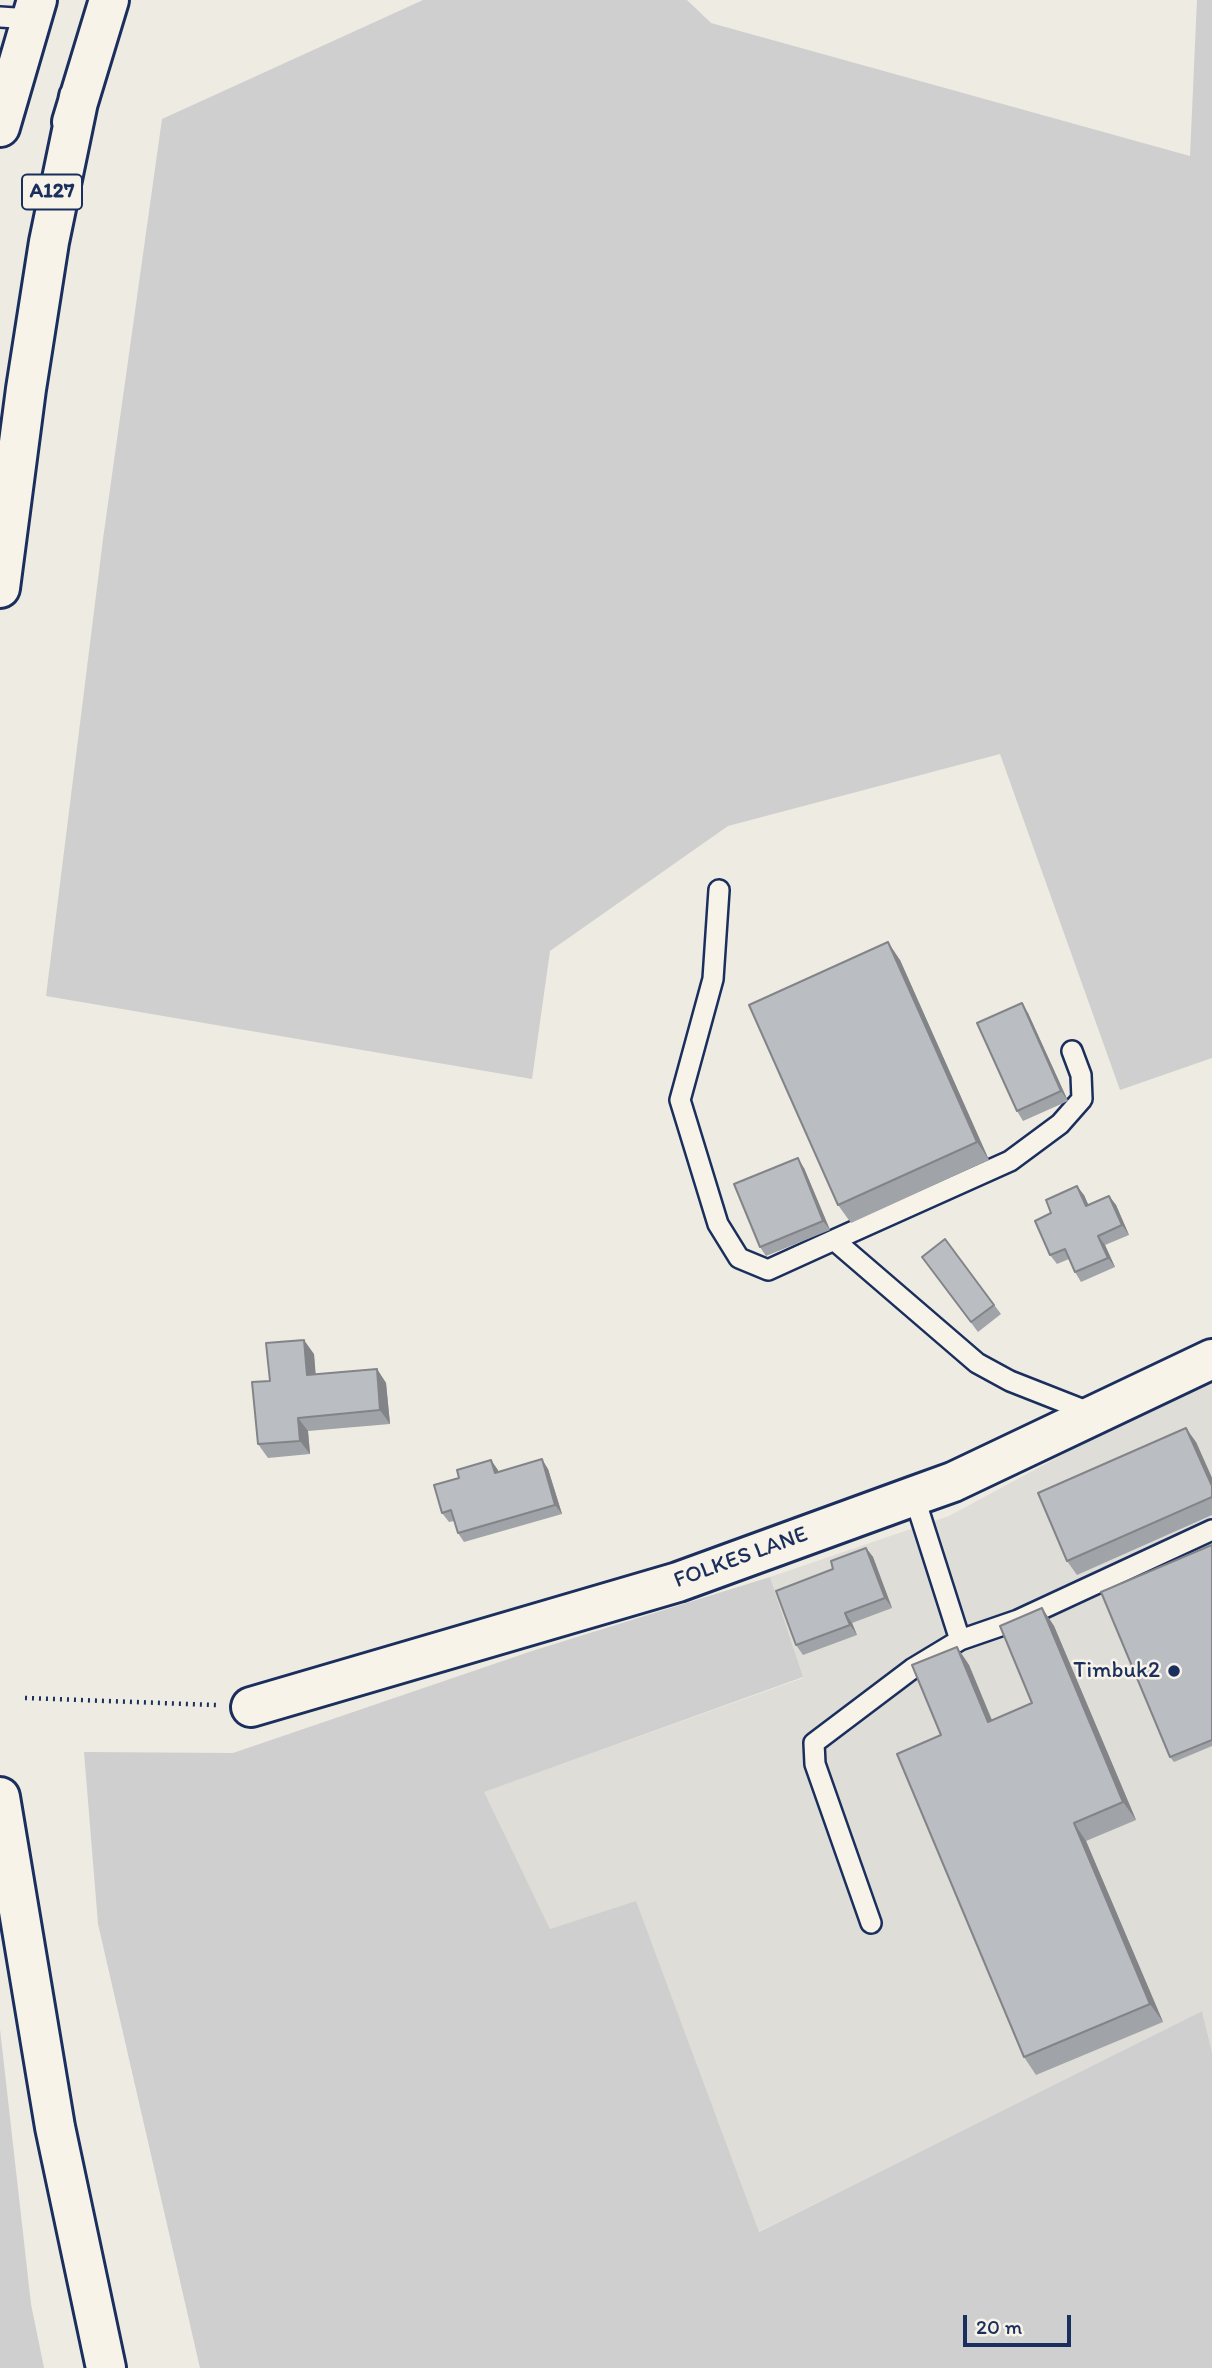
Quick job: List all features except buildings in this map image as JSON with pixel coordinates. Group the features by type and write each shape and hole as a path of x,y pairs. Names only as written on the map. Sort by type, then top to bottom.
{"main road":[{"name":"A127","path":"0,385 79,97 109,0"},
{"path":"0,127 23,12"},
{"path":"0,588 47,255 79,97"},
{"name":"FOLKES LANE","path":"251,1707 678,1581 953,1482 1212,1359"},
{"path":"0,1797 55,2126 106,2368"}],"lane":[{"path":"719,890 713,979 680,1101 719,1224 738,1258 768,1270 1010,1161 1059,1124 1082,1099 1081,1075 1073,1051"},
{"path":"834,1240 977,1363 1010,1381 1096,1415"},
{"path":"914,1496 960,1640"},
{"path":"871,1923 814,1764 814,1743 912,1669 960,1640 1018,1620 1212,1530"}],"path":[{"path":"25,1698 251,1707"}],"shaded area":[{"path":"423,0 687,0 711,23 1190,156 1197,0 1212,0 1212,1058 1120,1090 1000,754 728,826 550,951 532,1079 46,996 103,539 162,119"},
{"path":"1212,1374 1212,2052 1202,2011 758,2232 636,1902 550,1929 483,1792 803,1678 770,1577 949,1516"},
{"path":"770,1577 803,1677 484,1792 550,1929 636,1901 759,2232 1202,2011 1212,2052 1212,2368 200,2368 98,1924 84,1752 233,1753 532,1651"},
{"path":"0,2029 31,2304 44,2368 0,2368"}],"place":[{"name":"Timbuk2","path":"1174,1671"}]}
